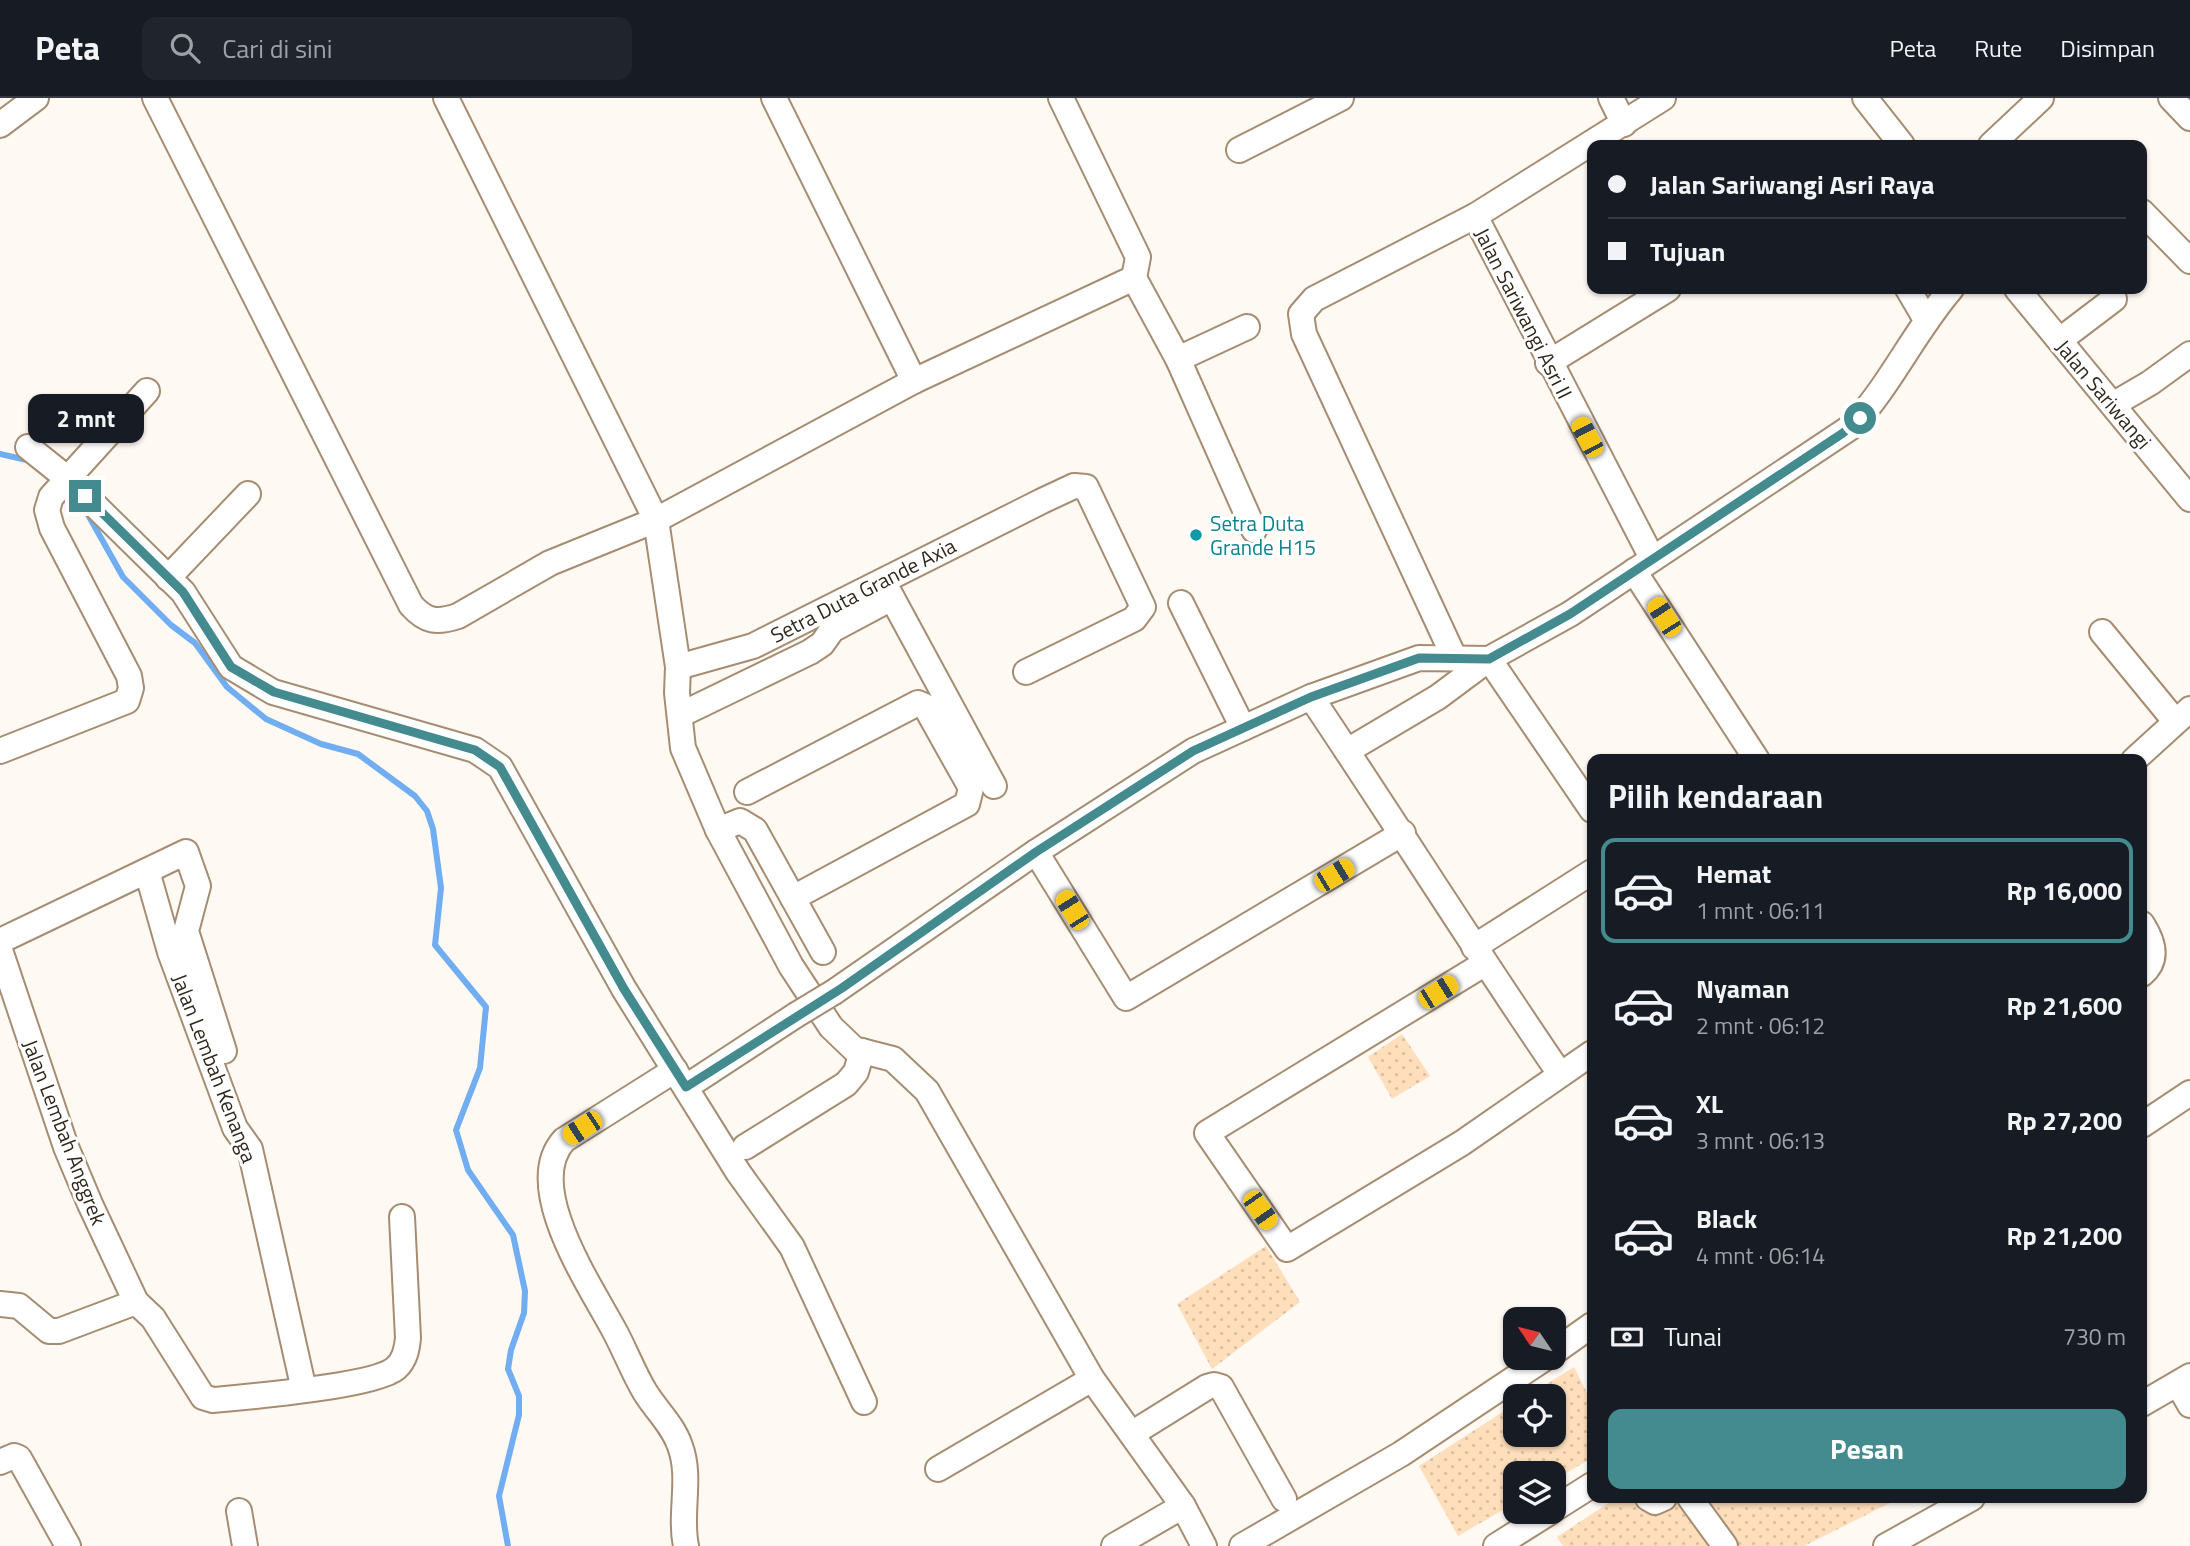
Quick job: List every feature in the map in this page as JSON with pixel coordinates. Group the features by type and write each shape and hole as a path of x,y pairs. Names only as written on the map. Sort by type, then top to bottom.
{"street":[{"path":"0,125 36,98"},
{"path":"155,98 411,605 430,621 457,616 550,563 656,520 914,381 1134,278"},
{"path":"446,98 656,520 678,667 683,748 718,830 807,992 842,1040 862,1051 893,1059 927,1091 1092,1379 1183,1506 1204,1546"},
{"path":"774,98 914,381"},
{"path":"1060,98 1138,257 1134,278 1178,359 1254,530"},
{"path":"1239,150 1340,98"},
{"path":"1611,98 1624,124"},
{"path":"1598,140 1663,98"},
{"path":"1865,98 1898,140"},
{"path":"1996,140 2041,98"},
{"path":"2171,98 2190,118"},
{"path":"1454,657 1301,323 1306,305 1314,299 1475,216 1587,147"},
{"name":"Jalan Sariwangi Asri II","path":"1475,216 1643,565 1753,754"},
{"path":"2147,217 2190,261"},
{"path":"1548,363 1660,294"},
{"path":"1911,294 1926,318"},
{"path":"1347,751 1447,691 1489,659 1570,614 1852,426 1867,409 1926,318 1947,294"},
{"name":"Jalan Sariwangi","path":"2021,294 2190,499"},
{"path":"2060,340 2114,299"},
{"path":"1178,359 1247,327"},
{"path":"2113,404 2150,383 2190,354"},
{"path":"0,750 127,701 131,688 129,676 52,528 47,510 51,497 147,391"},
{"path":"28,447 68,479 183,592 231,667 247,678 274,692 475,750 500,767 624,989 738,1172 792,1247 864,1402"},
{"name":"Setra Duta Grande Axia","path":"678,667 753,646 887,589 1042,501 1074,486 1086,487 1143,607 1134,619 1026,672"},
{"path":"168,578 248,494"},
{"path":"680,715 810,652 822,644 832,630 887,589 995,786"},
{"path":"1181,603 1243,728"},
{"path":"2102,632 2182,715 2140,754"},
{"path":"685,1546 682,1517 686,1491 684,1457 680,1444 645,1393 578,1268 563,1230 549,1177 554,1151 564,1140 680,1079 834,992 1036,852 1193,751 1311,697 1419,658 1489,659"},
{"path":"1489,659 1587,803"},
{"path":"1311,697 1403,833 1479,956 1560,1074"},
{"path":"747,792 918,703 925,706 971,788 967,804 793,898"},
{"path":"718,830 740,821 755,830 823,953"},
{"path":"1036,852 1126,999 1403,833"},
{"path":"0,941 186,852 198,886 186,931 249,1125 250,1149"},
{"name":"Jalan Lembah Kenanga","path":"147,871 175,965 235,1128 250,1149 304,1390"},
{"path":"1587,876 1479,956 1207,1133 1287,1249 1462,1143 1587,1057"},
{"path":"2147,933 2153,944 2147,966"},
{"name":"Jalan Lembah Anggrek","path":"0,950 66,1147 136,1302 153,1318 203,1397 213,1400 304,1390"},
{"path":"745,1147 846,1084 856,1072 862,1051"},
{"path":"2147,1122 2190,1093"},
{"path":"304,1390 381,1375 396,1368 407,1353 402,1217"},
{"path":"0,1304 19,1306 49,1331 59,1331 136,1302"},
{"path":"1566,1343 1587,1329"},
{"path":"1242,1546 1401,1454 1527,1370"},
{"path":"938,1469 1092,1379"},
{"path":"1133,1433 1207,1387 1221,1387 1284,1499"},
{"path":"2147,1402 2186,1389"},
{"path":"0,1462 14,1456 19,1458 68,1546"},
{"path":"1566,1502 1587,1488"},
{"path":"1694,1503 1725,1546"},
{"path":"1886,1546 1963,1503"},
{"path":"1114,1546 1183,1506"},
{"path":"239,1511 245,1546"},
{"path":"1496,1546 1531,1524"}],"shaded area":[{"path":"1402,1034 1430,1076 1392,1099 1368,1057"},
{"path":"1266,1246 1300,1302 1212,1369 1177,1304"},
{"path":"1574,1367 1587,1393 1587,1461 1566,1473 1566,1461 1503,1461 1503,1510 1458,1536 1419,1466 1503,1412 1503,1447 1566,1447 1566,1384 1547,1384"},
{"path":"1608,1503 1638,1503 1648,1514 1681,1503 1711,1546 1563,1546 1557,1537"},
{"path":"1710,1503 1890,1503 1804,1546 1740,1546"}],"waterway":[{"path":"0,454 31,461"},
{"path":"87,513 123,577 171,625 195,643 227,687 266,719 321,744 358,754 415,796 427,811 433,829 441,888 435,945 486,1007 480,1068 456,1130 468,1170 513,1235 525,1291 524,1313 511,1350 508,1369 519,1396 519,1415 499,1496 508,1546"}],"place":[{"name":"Setra Duta Grande H15","path":"1196,535"}],"route":[{"path":"85,496 183,592 231,667 247,678 274,692 475,750 500,767 624,989 686,1087 842,988 1036,852 1193,751 1311,697 1419,658 1489,659 1570,614 1843,433 1860,418"}]}
